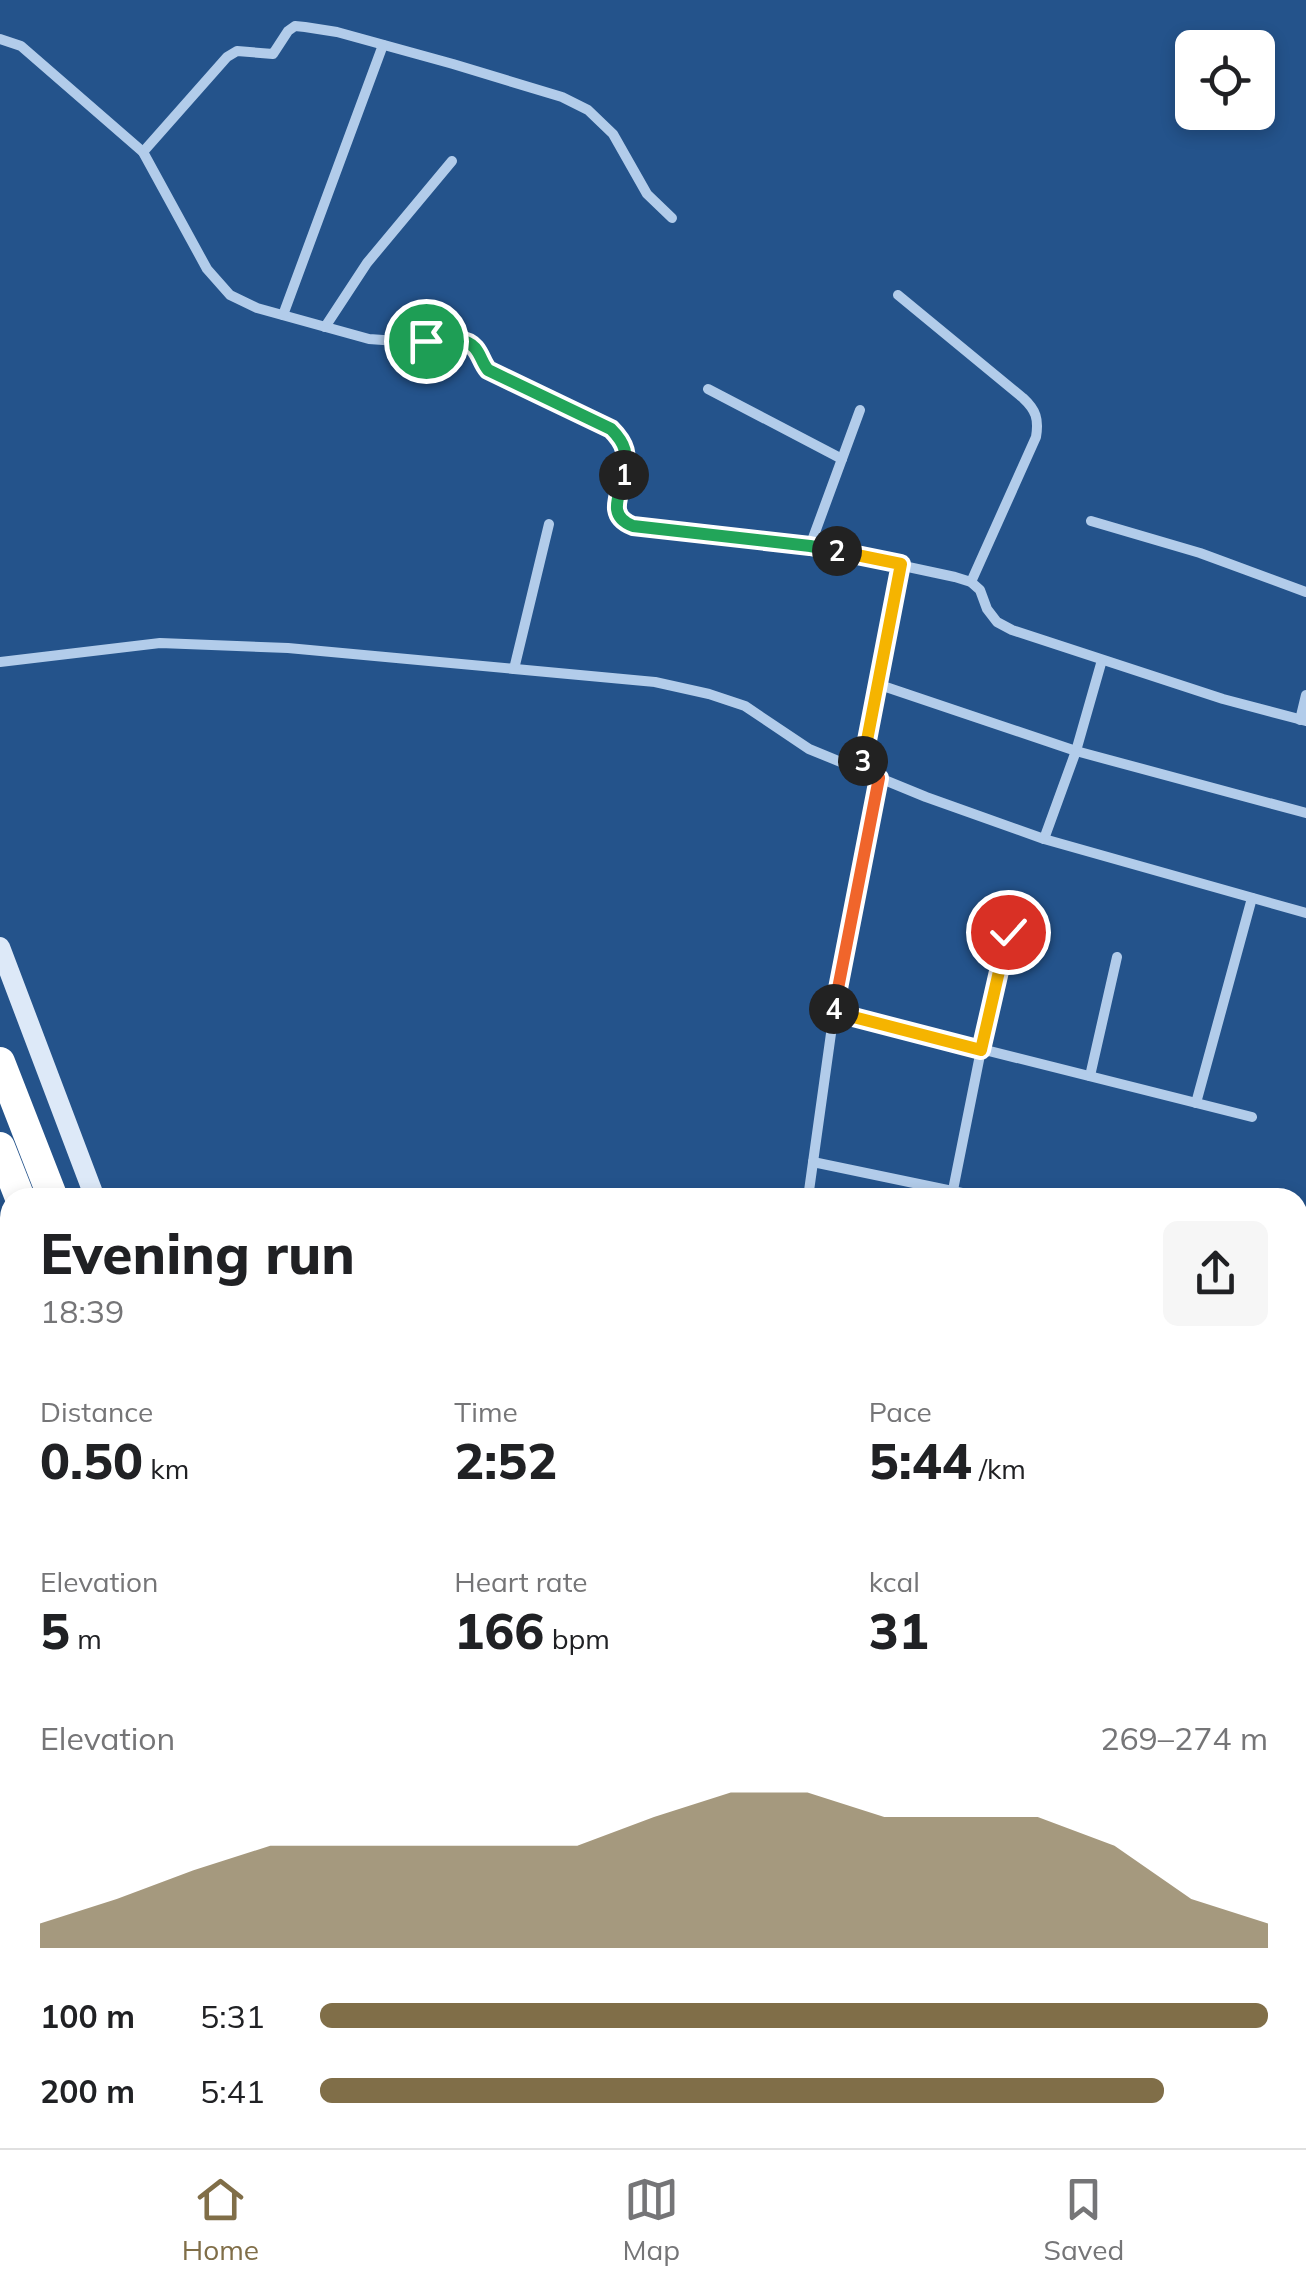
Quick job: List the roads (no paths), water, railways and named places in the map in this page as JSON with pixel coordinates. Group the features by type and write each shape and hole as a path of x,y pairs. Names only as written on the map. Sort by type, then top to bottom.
{"highway":[{"path":"0,1062 50,1188"},
{"path":"0,1146 16,1188"}],"street":[{"path":"143,152 216,67 237,51 273,54 295,26 383,45 562,97 588,110 613,134 647,194 672,218"},
{"path":"0,39 21,46 143,152 207,269 230,295 257,308 369,339 462,340 472,344 488,370 611,429 627,450 616,510 623,522 810,546 971,582 998,622 1012,630 1303,721 1306,694"},
{"path":"283,316 383,45"},
{"path":"325,327 367,263 452,161"},
{"path":"898,296 1023,398 1034,408 1038,421 1036,437 971,582"},
{"path":"708,389 842,460"},
{"path":"810,546 860,410"},
{"path":"1091,521 1200,553 1306,592"},
{"path":"514,669 550,524"},
{"path":"861,772 901,564"},
{"path":"0,662 160,643 288,648 655,682 745,706 810,749 861,772 1044,839 1306,913"},
{"path":"1044,839 1076,751 1102,660"},
{"path":"880,685 1076,751 1306,814"},
{"path":"809,1188 834,1012 879,778"},
{"path":"1196,1103 1252,898"},
{"path":"953,1188 1008,932"},
{"path":"0,947 91,1188"},
{"path":"1090,1076 1117,958"},
{"path":"834,1012 1252,1117"},
{"path":"813,1162 943,1188"}]}
